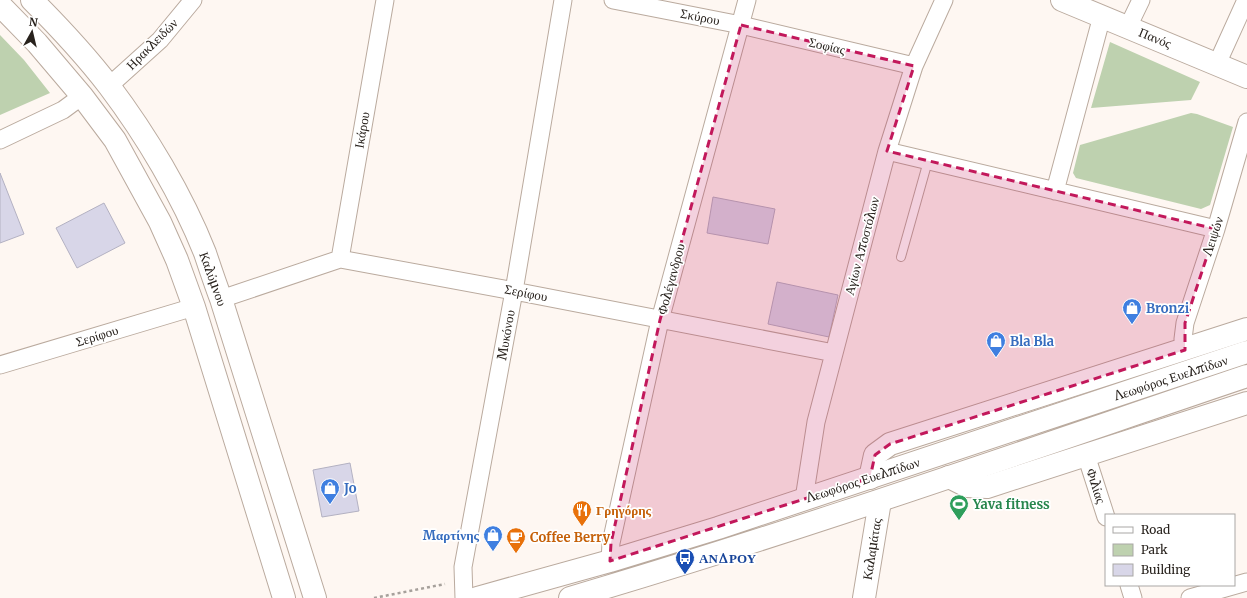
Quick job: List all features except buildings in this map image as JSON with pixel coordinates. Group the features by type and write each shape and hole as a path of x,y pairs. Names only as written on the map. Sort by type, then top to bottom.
{"main road":[{"name":"Καλύμνου","path":"32,0 109,86 143,134 174,189 204,252 221,299 316,598"},
{"name":"Πανός","path":"1062,0 1247,77"},
{"name":"Καλύμνου","path":"0,5 37,43 82,96 115,140 160,222 177,260 194,307 284,598"},
{"path":"870,478 875,455 890,444 1247,329"},
{"name":"Λεωφόρος Ευελπίδων","path":"477,598 610,561 718,528 1247,352"},
{"name":"Λεωφόρος Ευελπίδων","path":"570,598 638,578 880,500 1247,376"},
{"path":"949,477 967,486 987,487 1247,403"},
{"name":"Καλαμάτας","path":"865,596 880,500"}],"street":[{"name":"Ηρακλειδών","path":"109,86 160,40 193,0"},
{"name":"Ικάρου","path":"340,259 384,0"},
{"name":"Μυκόνου","path":"464,598 463,567 514,291 563,0"},
{"name":"Σκύρου","path":"612,0 741,25"},
{"name":"Φολέγανδρου","path":"610,561 611,542 660,320 747,0"},
{"name":"Αγίων Αποστόλων","path":"804,499 816,422 887,151 914,66 944,0"},
{"path":"1128,28 1141,0"},
{"path":"1217,64 1246,0"},
{"path":"1055,191 1102,16"},
{"name":"Σοφίας","path":"741,25 914,66"},
{"path":"0,140 63,110 82,96"},
{"name":"Λειψών","path":"1185,350 1185,323 1216,229 1247,122"},
{"path":"887,151 1216,229"},
{"name":"Σερίφου","path":"221,299 340,259 834,352"},
{"name":"Σερίφου","path":"0,365 194,307"},
{"name":"Φιλίας","path":"1086,455 1105,514"},
{"path":"1235,585 1247,582"},
{"path":"1128,586 1133,598"},
{"path":"1190,598 1233,586"}],"lane":[{"path":"901,257 928,161"}],"path":[{"path":"374,598 445,584 447,570 463,567"}],"highlighted area":[{"path":"741,25 914,66 887,151 1216,229 1185,323 1185,350 890,444 875,455 870,478 610,561 611,543 660,320"}],"green space":[{"path":"0,35 24,60 50,93 0,115"},
{"path":"1110,42 1200,82 1191,100 1091,108"},
{"path":"1191,113 1233,127 1210,205 1201,209 1076,178 1073,173 1080,145"}],"place":[{"name":"Bronzi","path":"1132,325"},
{"name":"Bla Bla","path":"996,358"},
{"name":"Jo","path":"330,505"},
{"name":"Yava fitness","path":"959,521"},
{"name":"Γρηγόρης","path":"582,527"},
{"name":"Μαρτίνης","path":"493,552"},
{"name":"Coffee Berry","path":"516,554"},
{"name":"ΑΝΔΡΟΥ","path":"685,575"}]}
